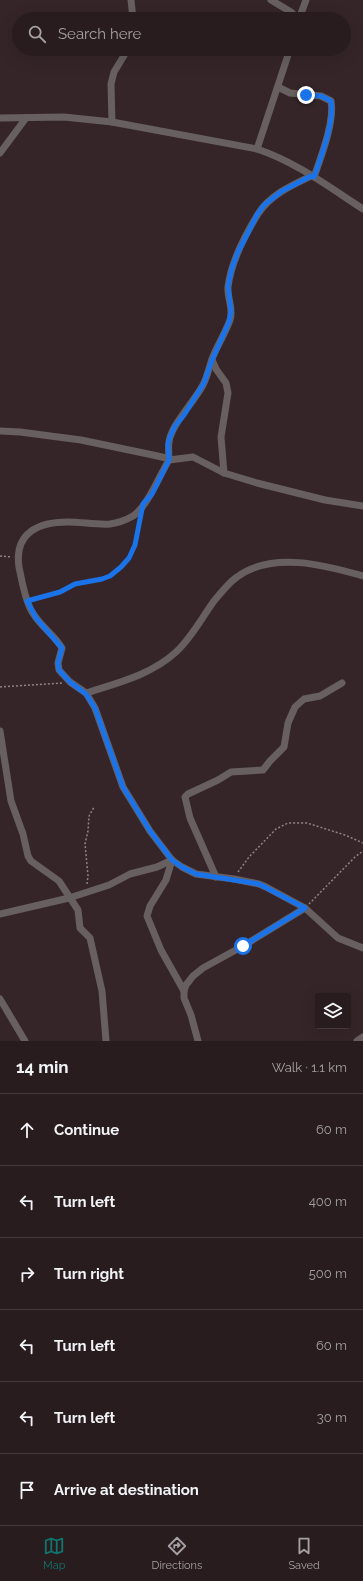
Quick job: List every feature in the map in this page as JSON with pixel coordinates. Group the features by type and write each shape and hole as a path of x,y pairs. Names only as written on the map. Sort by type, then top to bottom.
{"street":[{"path":"131,0 132,12"},
{"path":"271,0 291,12"},
{"path":"302,12 306,0"},
{"path":"112,122 111,84 114,72 124,56"},
{"path":"257,149 288,56"},
{"path":"278,87 290,93 321,96 331,101 332,106 327,135 313,176 282,191 264,205 257,215 232,268 228,292 231,316 204,383 184,415 175,426 170,437 168,444 169,460 152,494 135,514 123,521 109,524 60,522 33,529 20,544 18,557 27,601 36,618 62,648 58,667 62,674 70,682 86,694 95,708 100,719 113,763 123,787 150,831 172,860 196,874 259,884 305,908 338,938 363,948"},
{"path":"0,118 64,117 112,122 257,149 273,155 313,176 363,209"},
{"path":"0,153 26,118"},
{"path":"212,360 216,370 226,383 228,393 221,437 224,473"},
{"path":"0,432 20,432 81,440 153,455 169,460 193,457 224,473 292,493 363,506"},
{"path":"86,694 141,674 158,666 190,638 214,602 227,586 236,577 248,570 280,562 328,567 363,576"},
{"path":"216,877 190,818 185,797 188,794 231,772 263,770 284,747 288,723 295,707 304,699 320,696 342,683"},
{"path":"0,731 11,802 23,834 28,856 31,861 59,882 69,898 75,904 78,910 80,928 90,938 93,945 102,991 106,1041"},
{"path":"0,914 69,898 109,885 130,874 157,867 172,860"},
{"path":"172,860 166,880 150,906 147,916 161,950 184,991"},
{"path":"198,1041 191,1015 184,998 186,985 193,976 203,968 243,946 305,908"},
{"path":"0,998 25,1041"},
{"path":"357,1041 363,1037"}],"path":[{"path":"27,601 60,592 75,584 110,576 129,558 135,545 140,518"},
{"path":"0,556 18,557"},
{"path":"0,687 70,682"},
{"path":"81,894 88,881 85,844 89,816 94,807"},
{"path":"234,879 249,857 276,829 288,823 307,823 345,835 363,843"},
{"path":"305,908 355,857 363,851"}],"route":[{"path":"243,946 305,908 259,884 196,874 172,860 150,831 135,804 123,787 113,763 95,708 86,694 74,686 59,670 58,663 62,648 30,610 27,601 60,592 75,584 110,576 129,558 135,545 143,504 152,494 162,471 169,460 168,444 170,437 175,426 184,415 204,383 212,360 229,322 231,311 228,286 232,268 238,252 257,215 264,205 282,191 298,182 311,176 314,177 327,135 332,106 331,101 321,96 306,95"}]}
